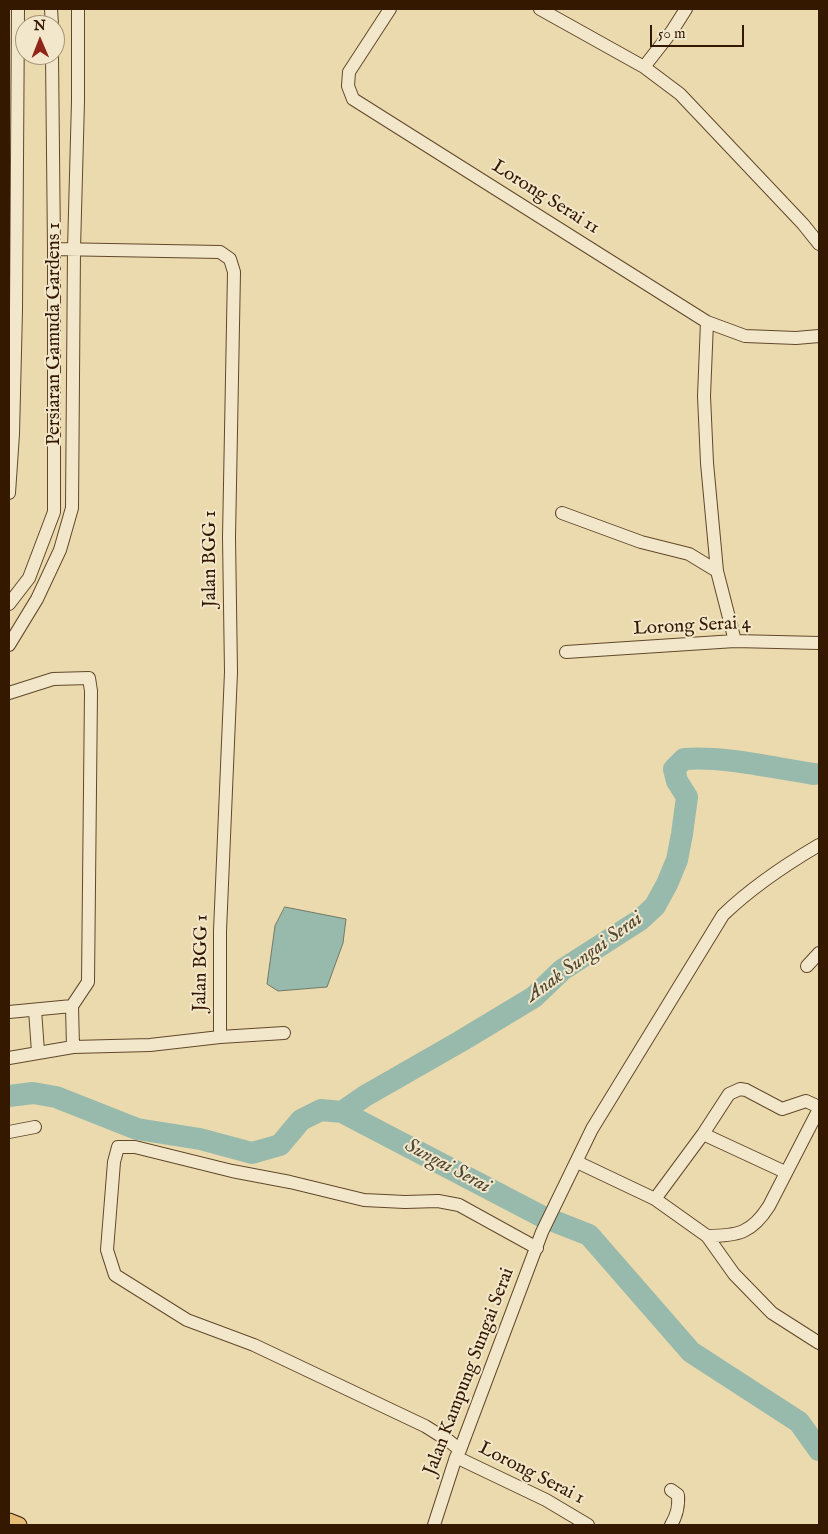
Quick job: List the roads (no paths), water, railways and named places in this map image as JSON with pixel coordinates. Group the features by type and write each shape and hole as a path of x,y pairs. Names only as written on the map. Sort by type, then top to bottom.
{"main road":[{"path":"9,1521 19,1525"}],"street":[{"path":"9,493 14,65 18,9"},
{"name":"Persiaran Gamuda Gardens 1","path":"9,645 37,599 60,550 72,508 78,9"},
{"name":"Lorong Serai 11","path":"390,9 349,72 348,86 353,99 707,322 745,336 796,338 819,336"},
{"path":"540,9 644,67 680,94 803,224 819,244"},
{"path":"644,67 672,31 686,9"},
{"name":"Persiaran Gamuda Gardens 1","path":"9,604 29,578 54,512 52,65"},
{"name":"Jalan BGG 1","path":"54,249 220,252 230,259 234,272 229,537 231,672 220,930 220,1038"},
{"path":"707,322 704,396 707,463 717,571 734,641"},
{"path":"562,513 641,542 689,554 717,571"},
{"name":"Lorong Serai 4","path":"566,652 734,641 819,643"},
{"path":"9,693 53,679 89,678 91,691 91,786 88,982 72,1006 73,1047"},
{"name":"Jalan Kampung Sungai Serai","path":"434,1525 458,1454 542,1232 606,1104 723,915 739,899 776,872 819,845"},
{"path":"807,966 819,953"},
{"path":"9,1012 72,1006"},
{"path":"35,1010 38,1052"},
{"name":"Jalan BGG 1","path":"10,1057 73,1047 150,1046 284,1033"},
{"path":"655,1199 729,1094 740,1089 746,1090 782,1109 806,1101 819,1108 760,1220 750,1228 729,1236 707,1236"},
{"path":"9,1132 36,1128"},
{"path":"702,1134 786,1172"},
{"name":"Lorong Serai 1","path":"537,1248 459,1205 438,1201 364,1200 290,1182 232,1171 135,1147 118,1147 114,1162 107,1250 115,1275 187,1320 254,1345 425,1426 449,1441 458,1454 546,1500 588,1525"},
{"path":"577,1162 655,1199 707,1236 734,1274 772,1314 819,1343"},
{"path":"671,1490 678,1495 679,1503 678,1512 671,1525"}],"waterway":[{"name":"Anak Sungai Serai","path":"342,1112 365,1096 534,997 562,970 640,920 655,906 677,860 687,797 677,781 674,769 684,759 716,759 814,774"},
{"name":"Sungai Serai","path":"9,1096 33,1093 56,1097 137,1129 200,1139 252,1153 280,1145 301,1120 321,1110 342,1112 541,1216 589,1235 691,1352 799,1422 819,1450"}]}
